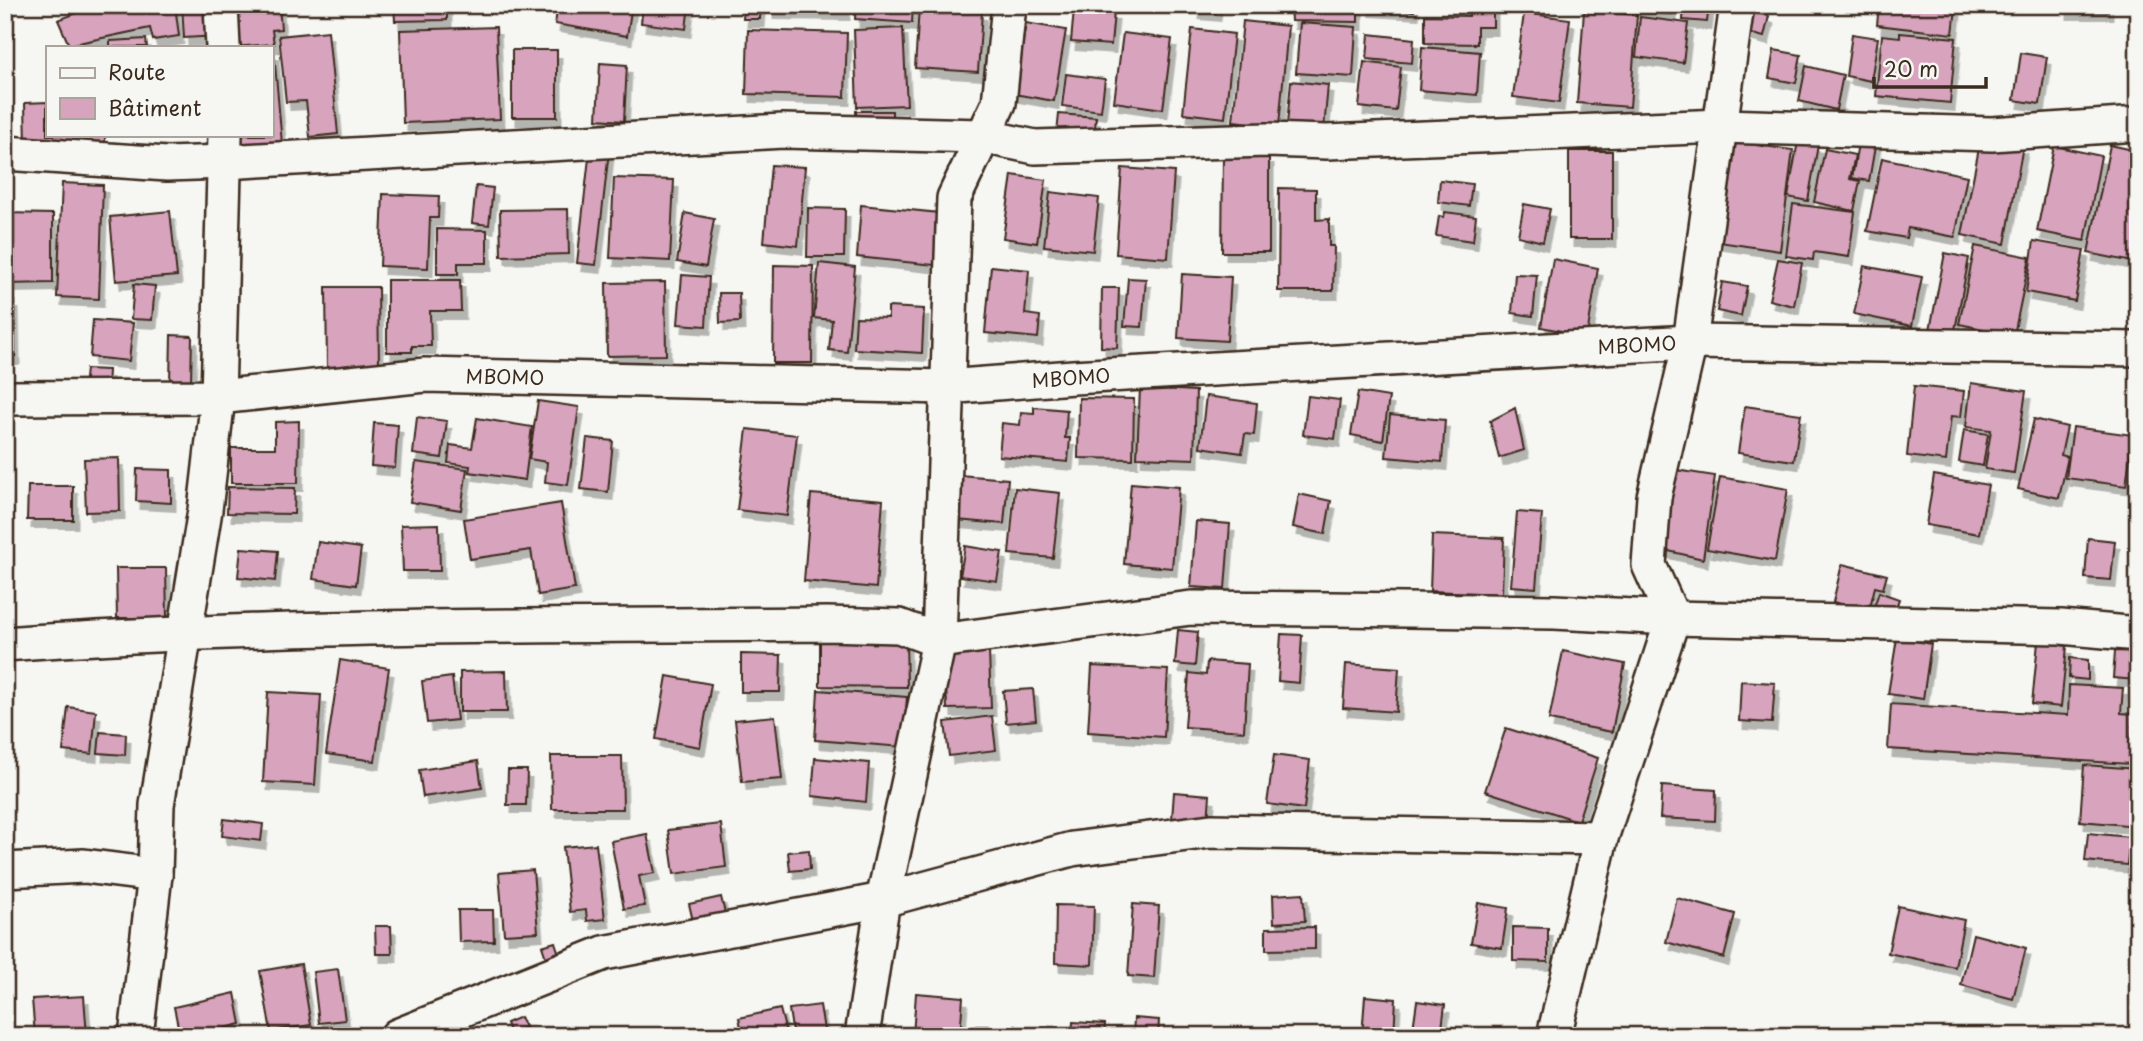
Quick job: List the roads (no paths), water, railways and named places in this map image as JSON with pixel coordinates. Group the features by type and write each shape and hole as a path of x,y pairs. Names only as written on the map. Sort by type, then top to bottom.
{"street":[{"path":"221,5 223,46"},
{"path":"862,1036 883,901 939,641 954,198 999,103 1009,5"},
{"path":"1554,1036 1601,838 1673,618 1649,565 1654,497 1690,342 1737,5"},
{"path":"5,153 167,163 225,148 783,131 982,136 1048,147 1267,140 1327,142 1722,126 1992,134 2138,124"},
{"path":"136,1036 155,875 157,805 186,634 218,397 225,148"},
{"name":"MBOMO","path":"5,398 218,397 425,375 946,387 1073,377 1690,342 2138,349"},
{"path":"5,644 186,634 377,628 827,624 899,626 939,641 1191,608 1554,612 1673,618 2061,627 2138,634"},
{"path":"397,1036 604,953 883,901 1072,849 1211,831 1601,838"},
{"path":"5,870 84,866 155,875"}]}
